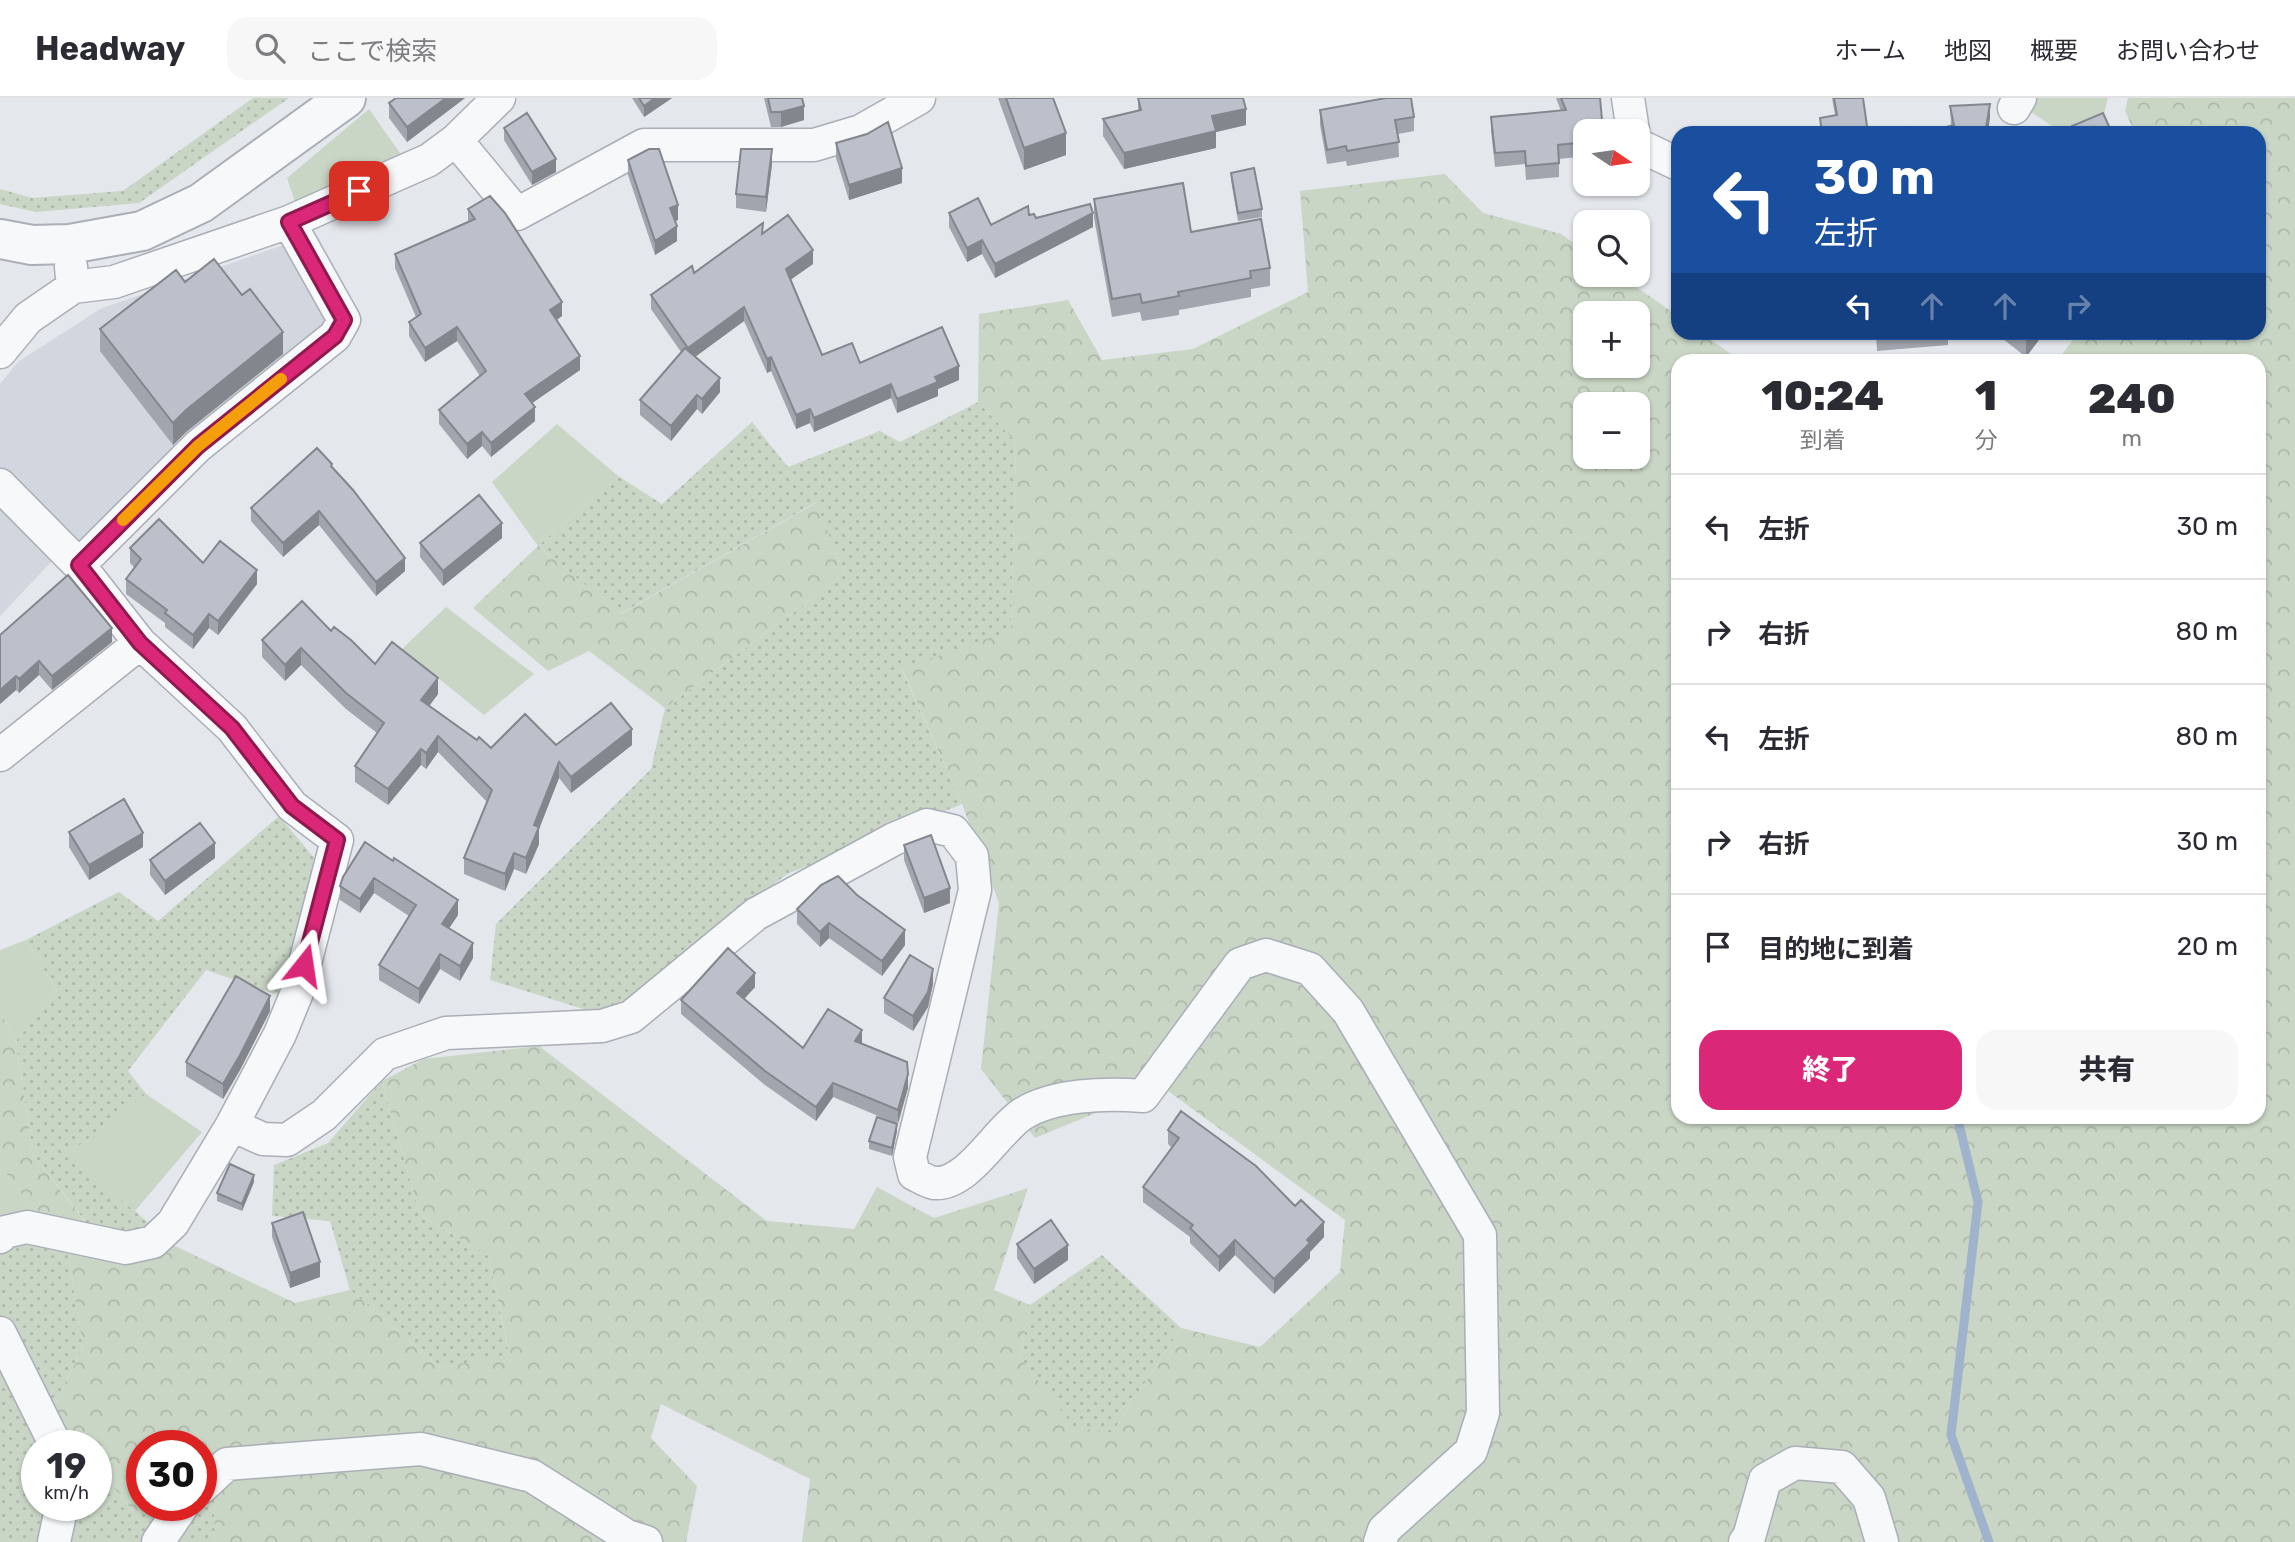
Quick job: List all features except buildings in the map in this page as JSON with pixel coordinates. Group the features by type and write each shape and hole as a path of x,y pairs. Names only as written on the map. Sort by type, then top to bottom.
{"street":[{"path":"0,239 32,245 70,244 142,231 201,203 346,98"},
{"path":"0,352 29,318 73,287 114,282 289,222 429,160 456,140 499,98"},
{"path":"456,140 517,214 644,145 814,145 861,131 919,98"},
{"path":"1628,98 1631,119"},
{"path":"1650,151 1671,161"},
{"path":"79,565 198,446 335,336 344,320 289,222"},
{"path":"70,244 73,287"},
{"path":"0,485 79,565 140,643 232,728 292,806 337,840 298,990 280,1034 232,1125 173,1223 153,1242 126,1248 27,1227 5,1232 0,1237"},
{"path":"0,755 140,643"},
{"path":"232,1125 263,1139 287,1140 324,1115 385,1054 446,1033 602,1026 631,1017 756,914 894,839 928,825 953,831 972,856 975,890 910,1157 914,1174 934,1183 957,1178 1021,1115 1049,1102 1112,1093 1143,1096 1240,964 1266,955 1310,968 1348,1011 1480,1235 1483,1413 1471,1451 1384,1530 1380,1542"},
{"path":"0,1333 48,1430"},
{"path":"217,1473 227,1464 421,1449 532,1476 627,1536 646,1542"},
{"path":"1745,1542 1749,1537 1765,1480 1795,1463 1842,1467 1870,1498 1882,1542"},
{"path":"54,1542 59,1521"},
{"path":"158,1542 172,1521"}],"shaded area":[{"path":"286,244 336,324 81,555 70,542 0,616 0,384 18,362 100,309"}],"green space":[{"path":"253,98 289,98 139,203 36,212 0,204 0,189 32,198 123,191"},
{"path":"2035,98 2108,98 2102,122 2090,126 2053,126 2031,112"},
{"path":"2128,98 2295,98 2295,1542 802,1542 810,1479 661,1404 651,1438 697,1486 686,1542 215,1542 217,1430 126,1430 126,1502 112,1485 112,1430 68,1430 52,1410 83,1348 68,1253 0,1166 0,1012 16,1041 33,1155 114,1259 171,1244 295,1303 350,1290 440,1368 509,1354 489,1256 420,1215 382,1081 424,1059 539,1046 767,1221 854,1229 877,1187 934,1218 1028,1188 994,1290 1030,1305 1020,1357 1074,1427 1112,1433 1181,1328 1260,1347 1340,1272 1345,1220 1161,1086 1035,1138 981,1069 999,903 962,804 902,669 1011,630 1016,442 978,402 979,314 1068,300 1102,360 1193,349 1308,292 1300,191 1445,174 1483,213 1561,234 1573,242 1573,287 1636,287 1671,311 1671,340 1711,340 1731,354 1671,354 1671,1124 2266,1124 2266,354 2062,354 2073,340 2266,340 2266,126 2132,126 2125,111"},
{"path":"369,109 405,160 295,202 287,178"},
{"path":"978,402 1016,442 1011,631 902,670 962,804 787,874 606,1016 490,980 496,924 651,769 665,708 845,574 815,503 620,614 538,546 618,476 662,504 752,422 788,467 880,431 900,442"},
{"path":"557,424 618,476 538,546 492,482"},
{"path":"816,503 845,574 665,708 589,651 548,671 473,608 538,546 621,614"},
{"path":"446,607 534,674 484,715 402,649"},
{"path":"279,816 322,867 281,996 206,970 128,1071 146,1094 66,1156 135,1211 171,1244 115,1259 33,1155 16,1041 57,991 26,940 119,892 158,921"},
{"path":"26,940 57,991 16,1041 0,1012 0,950"},
{"path":"382,1081 420,1215 489,1256 509,1355 440,1368 350,1290 330,1221 272,1216 274,1165 328,1143"},
{"path":"146,1094 202,1132 135,1211 65,1156"},
{"path":"0,1166 36,1212 0,1229"},
{"path":"36,1212 68,1253 83,1348 52,1410 68,1430 21,1430 21,1521 112,1521 112,1485 126,1502 126,1521 215,1521 215,1542 0,1542 0,1229"},
{"path":"1102,1255 1181,1328 1112,1433 1074,1428 1020,1357 1030,1305"}],"waterway":[{"path":"1959,1124 1978,1202 1951,1435 1989,1542"}],"slow traffic":[{"path":"123,520 198,446 281,379"}],"route":[{"path":"304,965 337,840 292,806 232,728 140,643 79,565 198,446 335,336 344,320 289,222 359,191"}]}
